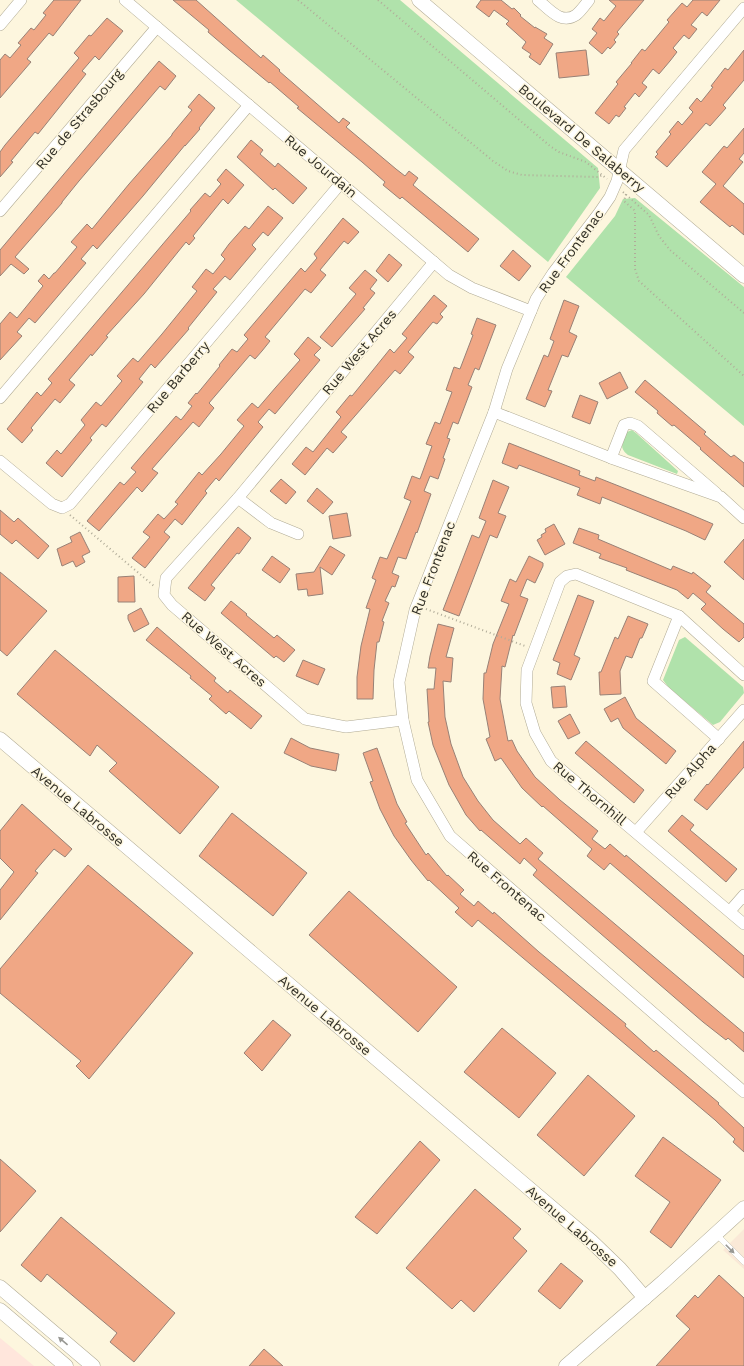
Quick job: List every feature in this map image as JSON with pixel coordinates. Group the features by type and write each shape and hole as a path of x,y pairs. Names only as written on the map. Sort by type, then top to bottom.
{"street":[{"path":"0,25 21,0"},
{"name":"Rue Jourdain","path":"125,0 453,278 466,285 531,311"},
{"name":"Boulevard De Salaberry","path":"419,0 744,276"},
{"path":"538,0 558,17 567,19 577,15 589,0"},
{"name":"Rue Frontenac","path":"744,8 624,150 616,185 610,197 546,281 531,311 508,369 494,412 415,610 399,682 403,720 417,780 450,836 744,1092"},
{"name":"Rue de Strasbourg","path":"0,211 157,27"},
{"path":"0,398 249,105"},
{"name":"Rue Barberry","path":"62,508 70,504 342,183"},
{"name":"Rue West Acres","path":"403,720 346,727 305,719 172,605 164,595 166,578 238,498 434,262"},
{"path":"494,412 611,458 721,497"},
{"path":"611,458 624,425 630,423 638,426 744,518"},
{"path":"0,461 52,504 62,508"},
{"path":"238,498 271,523 298,534"},
{"name":"Rue Thornhill","path":"744,675 679,616 576,574 567,576 560,582 526,670 526,703 535,734 551,760 744,924"},
{"path":"679,616 653,681 719,739"},
{"name":"Rue Alpha","path":"636,832 744,710"},
{"name":"Avenue Labrosse","path":"0,739 591,1241 620,1269 644,1298"},
{"path":"730,911 744,895"},
{"path":"566,1366 744,1208"},
{"path":"0,1287 93,1366"},
{"path":"0,1310 66,1366"}],"lane":[{"path":"716,1234 744,1262"}],"path":[{"path":"298,0 501,167 508,171 522,175 598,177 602,174 604,169"},
{"name":"Boulevard De Salaberry","path":"378,0 550,146 559,152 586,162 602,174"},
{"name":"Boulevard De Salaberry","path":"744,313 665,244 659,236 649,215 626,194 624,201 635,212 635,269 639,281 744,376"},
{"path":"62,508 164,595"},
{"path":"417,605 534,650"}],"shaded area":[{"path":"744,1229 744,1269 723,1250"},
{"path":"0,1338 34,1366 0,1366"}],"green space":[{"path":"236,0 400,0 598,168 600,188 548,262"},
{"path":"635,198 744,287 744,426 566,277 615,216 623,199"},
{"path":"632,430 678,471 677,474 628,455 623,449 622,444 627,432"},
{"path":"685,637 743,687 744,693 720,722 713,725 669,688 663,680 679,640"}],"building":[{"path":"54,0 81,0 53,36 49,33 27,59 31,62 0,98 0,60 5,54 10,58 21,45 18,43 31,28 34,30 46,15 43,13"},
{"path":"173,0 196,0 261,58 263,55 280,70 279,71 339,123 343,118 350,123 346,127 396,169 405,176 409,171 418,178 413,185 479,239 468,252 402,197 400,199 383,185 385,182 297,108 299,107 270,82 269,83 208,32 209,30"},
{"path":"481,0 501,0 512,9 514,8 521,15 520,16 535,28 547,34 544,38 553,44 540,65 529,57 531,54 522,48 526,42 506,24 509,21 494,10 489,17 476,7"},
{"path":"609,0 644,0 617,32 619,34 614,40 616,42 610,49 608,47 602,54 589,43 597,33 592,29 600,18 604,21 616,6"},
{"path":"693,0 720,0 707,16 702,12 691,25 697,29 689,39 684,35 673,48 677,52 670,61 659,74 653,69 642,83 647,87 639,97 635,93 624,107 626,108 619,117 616,115 609,124 595,113 618,84 616,82 642,49 645,51 669,22 667,20 682,3 687,7"},
{"path":"107,18 123,31 99,60 95,56 82,71 86,74 38,134 35,132 0,177 0,152 79,58 74,53 89,35 91,36"},
{"path":"586,50 589,75 559,78 556,53"},
{"path":"744,50 744,80 723,105 726,108 710,126 706,123 667,167 655,157 658,154 656,152 671,134 669,132 678,121 682,125 693,112 689,108 697,98 701,102 725,68 728,70"},
{"path":"159,61 176,76 165,90 160,86 15,257 29,269 24,274 11,264 0,276 0,250"},
{"path":"199,94 215,108 199,128 200,129 97,249 93,245 81,259 86,263 35,323 29,318 17,332 22,336 0,360 0,324 10,312 17,318 43,286 38,281 44,274 49,279 55,273 77,247 71,242 87,224 92,229 192,110 188,107"},
{"path":"744,128 744,153 739,159 743,162 723,186 744,204 744,235 732,225 730,227 700,202 716,184 702,172 724,146 727,148"},
{"path":"251,140 263,150 260,154 275,167 278,163 307,188 293,204 275,188 273,190 237,157"},
{"path":"226,169 244,185 228,204 223,199 193,236 195,238 189,245 186,242 144,294 106,336 108,337 92,356 91,354 69,380 75,385 60,403 55,399 31,428 33,430 22,443 7,429 37,392 41,396 52,383 48,379 191,211 190,210 205,193 210,197 221,184 217,180"},
{"path":"268,206 283,218 268,236 263,232 252,245 256,249 230,280 225,276 213,289 217,292 188,328 189,329 155,368 151,364 139,379 143,382 106,427 102,424 90,438 92,440 62,477 46,463 57,450 61,454 85,425 81,420 96,402 101,406 122,381 117,376 133,358 138,362 162,334 197,291 192,287 206,269 213,274 225,259 221,255 229,244 245,226 249,229"},
{"path":"343,218 359,232 348,244 344,241 320,270 326,275 311,293 305,289 265,337 270,341 262,351 255,359 250,355 209,403 214,408 199,427 193,422 152,469 158,473 142,492 137,487 99,531 87,521 120,482 124,485 136,472 131,468 176,416 181,420 192,406 188,403 196,393 197,394 220,366 219,365 232,349 237,352 248,339 244,335 301,268 305,272 317,258 314,254"},
{"path":"513,250 531,266 519,281 500,266"},
{"path":"389,254 402,265 388,282 376,271"},
{"path":"365,270 377,280 370,289 375,293 363,308 365,309 332,347 320,337 356,294 349,288"},
{"path":"434,295 447,306 440,314 443,317 437,324 433,322 408,352 414,357 400,374 395,370 341,432 347,437 333,453 327,448 305,475 292,464 306,447 313,452 341,417 336,412 350,395 352,396 390,349 394,353 407,338 402,334"},
{"path":"564,300 579,306 569,332 577,336 568,357 562,355 548,390 552,391 545,407 526,399 544,355 548,357 554,341 550,339"},
{"path":"477,318 496,325 479,370 475,368 468,385 472,387 458,424 453,422 447,438 450,439 443,458 445,459 438,479 430,476 424,491 431,494 417,533 416,532 406,559 398,557 392,573 399,576 395,587 392,586 385,601 389,603 382,621 384,622 379,642 377,642 373,699 357,699 357,677 361,646 370,609 366,608 376,580 372,578 380,557 387,559 411,501 404,498 412,476 420,479 432,446 426,444 435,422 440,424 452,392 446,390 454,367 460,369 473,335 471,334"},
{"path":"308,337 321,348 314,355 320,360 275,414 269,409 258,422 263,427 219,481 216,478 205,491 207,493 182,525 175,519 164,532 170,537 145,568 132,558 150,537 143,532 158,514 164,519 178,504 175,502 199,472 202,475 221,454 244,426 237,420 252,403 258,408 300,360 294,354"},
{"path":"620,372 628,388 607,399 599,383"},
{"path":"645,380 706,432 704,434 731,457 734,455 744,463 744,487 674,425 672,426 657,413 658,411 635,392"},
{"path":"580,395 598,402 590,424 572,417"},
{"path":"509,443 580,471 579,475 595,481 596,477 713,524 705,540 602,497 600,504 577,495 580,488 519,465 517,469 502,463"},
{"path":"281,479 296,492 286,504 270,491"},
{"path":"493,480 509,487 498,513 506,516 497,538 490,535 459,616 443,610 472,535 479,538 486,521 479,518"},
{"path":"317,488 333,502 323,514 307,501"},
{"path":"0,510 14,522 18,518 49,546 38,559 16,540 12,544 0,534"},
{"path":"347,513 351,536 333,539 329,516"},
{"path":"554,524 565,544 545,555 537,540 546,532 545,529"},
{"path":"238,527 251,538 239,554 237,553 211,585 215,588 205,601 188,588"},
{"path":"579,528 599,535 598,539 671,570 673,566 692,574 693,572 711,586 706,592 744,624 744,637 739,642 723,629 701,609 706,604 693,593 688,599 677,590 626,570 627,568 599,558 601,554 573,543"},
{"path":"80,532 90,552 82,556 85,562 76,567 73,561 62,566 57,549 72,542 70,537"},
{"path":"744,539 744,580 724,562"},
{"path":"330,546 345,555 332,575 320,567 323,594 308,596 307,589 298,590 296,574 314,572"},
{"path":"272,556 290,569 280,583 262,570"},
{"path":"529,556 543,563 543,566 535,583 527,579 520,596 528,599 514,636 513,635 505,667 502,666 500,699 508,741 512,740 517,751 535,777 598,831 592,839 605,849 610,844 625,857 626,855 744,956 744,978 610,863 604,870 587,856 592,849 522,788 501,758 495,761 486,739 490,737 483,699 484,673 486,673 493,644 509,604 501,601 510,579 516,582"},
{"path":"0,572 47,611 7,656 0,650"},
{"path":"134,576 135,602 118,602 118,577"},
{"path":"578,595 594,601 574,655 580,658 571,680 557,674 560,663 553,660"},
{"path":"231,601 274,638 277,635 295,650 284,662 276,656 274,658 221,613"},
{"path":"141,608 149,624 134,632 128,619 128,615"},
{"path":"628,616 648,624 642,638 640,638 632,658 626,656 620,671 621,694 600,695 599,672 601,672 615,637 618,639"},
{"path":"438,624 454,628 446,657 453,658 451,682 443,681 445,717 451,744 463,777 478,801 493,820 520,844 526,838 543,853 538,859 744,1033 744,1052 728,1038 726,1040 703,1022 533,875 537,870 524,858 520,864 481,830 480,831 466,815 449,785 433,745 428,722 427,689 434,689 436,668 428,668"},
{"path":"157,627 216,678 214,681 228,693 230,690 262,716 251,729 229,711 226,714 209,699 212,696 190,678 191,676 146,640"},
{"path":"55,650 219,787 180,834 109,771 117,763 97,745 90,756 17,694"},
{"path":"303,660 325,669 318,685 296,676"},
{"path":"565,686 567,707 553,708 551,687"},
{"path":"625,697 636,718 676,751 666,764 623,728 618,718 611,722 604,709"},
{"path":"570,714 580,733 568,739 558,721"},
{"path":"291,738 310,748 339,754 336,771 311,766 284,753"},
{"path":"586,741 644,790 634,803 575,753"},
{"path":"744,741 744,767 707,810 694,800"},
{"path":"377,748 397,804 407,822 405,823 426,855 428,853 447,876 448,875 464,890 460,894 474,906 478,901 493,914 494,912 539,952 626,1024 625,1026 654,1052 656,1050 719,1103 718,1104 744,1128 744,1152 733,1142 735,1139 715,1120 478,920 472,927 455,912 459,908 429,880 428,881 411,860 394,836 380,809 370,782 373,781 363,753"},
{"path":"22,804 72,849 65,857 54,849 35,871 38,873 0,920 0,890 14,872 0,858 0,831"},
{"path":"232,813 307,873 273,916 199,856"},
{"path":"682,815 694,825 690,830 737,869 726,882 668,831"},
{"path":"88,865 193,953 89,1079 76,1066 81,1061 0,993 0,969"},
{"path":"349,891 457,987 418,1032 309,935"},
{"path":"273,1020 291,1035 262,1071 244,1053"},
{"path":"502,1028 556,1073 519,1118 464,1072"},
{"path":"588,1075 635,1116 584,1176 537,1135"},
{"path":"663,1137 721,1180 671,1248 650,1232 670,1202 635,1176"},
{"path":"420,1141 440,1160 377,1234 355,1217"},
{"path":"0,1159 36,1191 0,1232"},
{"path":"475,1189 521,1229 513,1238 527,1251 474,1312 461,1300 452,1309 406,1268"},
{"path":"61,1217 175,1313 134,1362 110,1342 117,1333 47,1274 41,1282 21,1265"},
{"path":"561,1263 583,1281 560,1309 538,1291"},
{"path":"719,1275 744,1298 744,1366 656,1366 690,1329 676,1316 695,1295 698,1298"},
{"path":"264,1349 283,1366 249,1366"}]}
